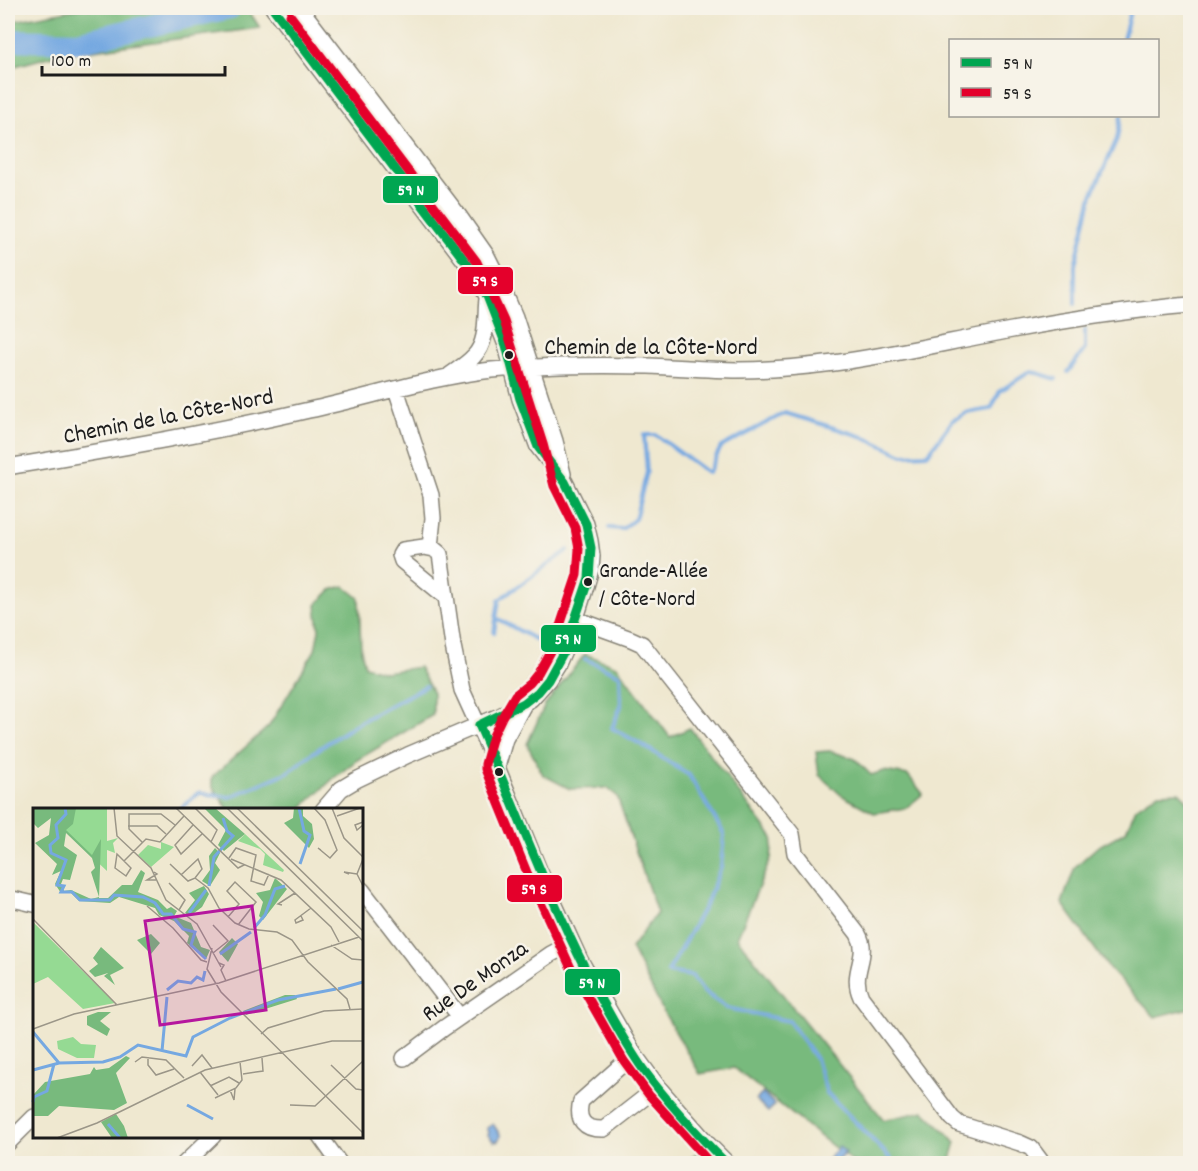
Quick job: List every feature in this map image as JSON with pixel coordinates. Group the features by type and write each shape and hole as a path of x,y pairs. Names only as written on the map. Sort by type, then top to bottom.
{"street":[{"path":"273,8 474,273 487,296 506,345 520,399 538,447 565,482 586,524 591,548 591,569 576,619 565,649 543,687 524,703 356,780 340,789 325,808"},
{"path":"300,8 452,206 486,256 515,317 555,441 565,482"},
{"path":"447,377 468,362 479,349 484,332 487,296"},
{"name":"Chemin de la Côte-Nord","path":"8,466 309,411 447,377 492,370 623,366 739,370 804,366 869,357 1060,321 1191,305"},
{"path":"396,389 431,495 430,548"},
{"path":"446,597 400,558 401,552 420,546 437,551 441,558 459,679 539,870 580,960 634,1054 658,1087 728,1164"},
{"path":"576,619 642,644 792,834 795,853 862,940 862,954 856,981 861,997 952,1118 959,1124 1031,1148 1043,1164"},
{"path":"497,767 505,739 524,703"},
{"path":"363,891 460,1017"},
{"path":"8,898 33,904"},
{"name":"Rue De Monza","path":"404,1058 550,954 572,944"},
{"path":"634,1054 581,1101 580,1118 588,1127 604,1129 658,1087"},
{"path":"8,1143 33,1118"},
{"path":"184,1164 212,1138"},
{"path":"321,1138 340,1164"}],"green space":[{"path":"82,8 247,8 260,28 56,55 8,68 8,22"},
{"path":"344,586 359,598 361,650 365,666 385,672 419,667 433,693 433,715 357,760 301,808 227,808 212,786 212,777 269,726 315,650 319,630 316,605 331,590"},
{"path":"585,654 617,666 670,737 690,728 773,838 771,858 737,938 884,1120 924,1111 956,1142 950,1163 854,1163 734,1068 700,1074 663,1011 631,948 657,913 617,796 607,788 570,789 543,775 527,744 545,705"},
{"path":"830,751 855,759 871,775 884,771 908,775 923,794 906,808 874,813 841,795 819,775 816,752"},
{"path":"1179,792 1190,803 1190,1008 1155,1017 1108,967 1062,903 1075,867 1097,847 1126,831 1136,808 1158,793"},
{"path":"698,1152 709,1163 685,1163"}],"water":[{"path":"763,1093 775,1105 768,1112 756,1100"},
{"path":"493,1124 501,1136 497,1142 494,1142 488,1135 487,1128"},
{"path":"839,1147 846,1152 835,1163 828,1159"}],"waterway":[{"path":"8,40 77,42 230,8"},
{"path":"1123,39 1131,8"},
{"path":"1075,304 1075,265 1092,195 1117,139 1121,117"},
{"path":"1068,372 1085,349 1085,330"},
{"path":"609,528 622,529 635,519 647,472 644,435 656,435 708,473 721,447 785,413 864,437 903,455 928,454 953,420 967,413 991,409 1000,391 1031,371 1056,379"},
{"path":"542,643 496,618 499,600 568,550"},
{"path":"494,633 496,619"},
{"path":"585,659 620,675 621,706 612,728 689,775 724,834 721,867 707,902 668,972 692,976 704,992 727,1008 789,1021 816,1059 827,1093 894,1164"},
{"path":"181,808 198,793 230,797 288,772 356,724 426,686"}],"transit line":[{"path":"273,8 474,273 487,296 506,345 520,399 538,447 565,482 586,524 591,548 589,578 565,649 548,680 538,692 524,703 479,725 566,929 599,995 637,1060 653,1082 683,1118 727,1164"},
{"path":"290,15 477,262 504,321 554,486 575,528 579,549 577,575 554,644 538,673 515,695 502,717 493,736 485,769 528,875 570,966 624,1061 649,1095 711,1164"}],"place":[{"name":"Grande-Allée / Côte-Nord","path":"588,582"}]}
